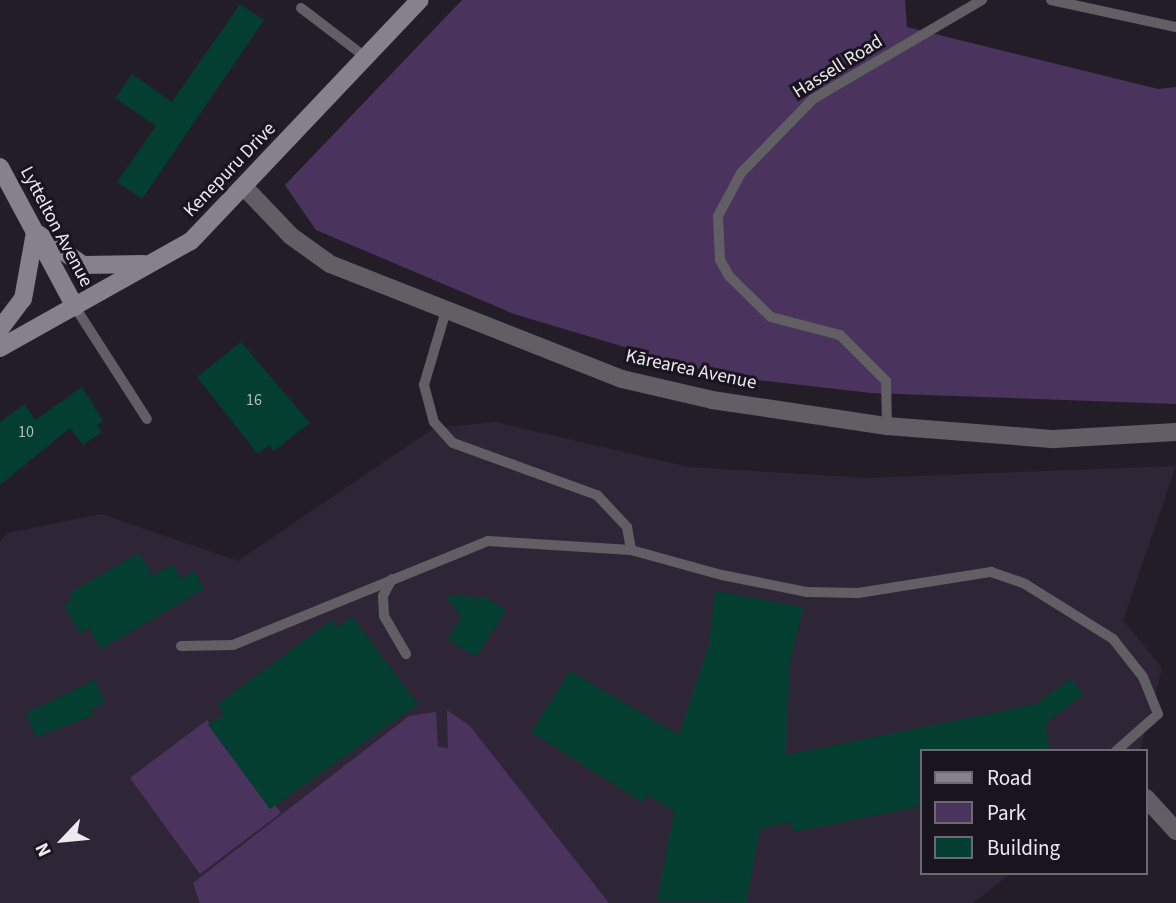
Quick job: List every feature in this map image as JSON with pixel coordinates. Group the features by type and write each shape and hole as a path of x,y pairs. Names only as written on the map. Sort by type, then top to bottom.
{"main road":[{"name":"Kenepuru Drive","path":"0,348 160,261 246,189 364,56 420,0"},
{"name":"Lyttelton Avenue","path":"0,167 75,307"},
{"path":"0,328 23,299 35,232 92,267 160,261"}],"street":[{"name":"Kārearea Avenue","path":"246,189 311,253 445,314 673,392 887,426 1054,439 1176,432"},
{"path":"1148,800 1176,831"}],"lane":[{"name":"Hassell Road","path":"887,426 886,381 840,335 771,317 729,276 720,260 718,216 741,173 813,99 982,0"},
{"path":"1051,0 1176,27"},
{"path":"301,8 364,56"},
{"path":"75,307 147,419"},
{"path":"445,314 424,385 428,409 442,434 473,454 597,495 627,527 631,550"},
{"path":"181,646 233,645 488,541 631,550 807,592 858,593 991,572 1026,584 1113,639 1143,677 1158,715 1118,749"},
{"path":"391,579 383,596 384,616 406,654"}],"shaded area":[{"path":"495,422 688,467 866,478 1176,466 1123,620 1162,668 1141,749 920,749 920,875 1008,875 973,903 0,903 0,542 8,533 101,514 238,561 434,428"}],"green space":[{"path":"462,0 905,0 907,27 1158,89 1176,87 1176,404 871,393 722,376 514,314 316,230 285,185"},
{"path":"447,710 470,726 609,903 200,903 193,883 409,716 436,712 438,747 448,748"},
{"path":"207,720 270,809 275,805 281,813 200,874 130,778"}],"building":[{"path":"240,4 264,20 142,199 117,182 156,126 115,98 132,74 172,102"},
{"path":"241,342 310,423 274,451 269,445 258,454 197,377"},
{"path":"82,387 103,421 97,425 102,432 83,445 70,428 0,485 0,422 25,404 35,420"},
{"path":"139,553 153,576 173,564 181,579 194,571 204,589 101,649 89,628 80,634 64,605 73,599 69,593"},
{"path":"715,591 804,607 790,660 786,755 1037,704 1071,678 1083,695 1045,724 1050,749 920,749 920,806 793,832 791,822 760,829 746,903 657,901 674,811 647,795 642,802 531,732 570,671 679,735 709,645"},
{"path":"445,595 487,598 506,610 476,657 448,639 461,617"},
{"path":"352,616 418,704 270,809 208,725 225,714 218,704 332,620 338,627"},
{"path":"95,680 105,703 91,709 94,715 36,737 26,713"}]}
